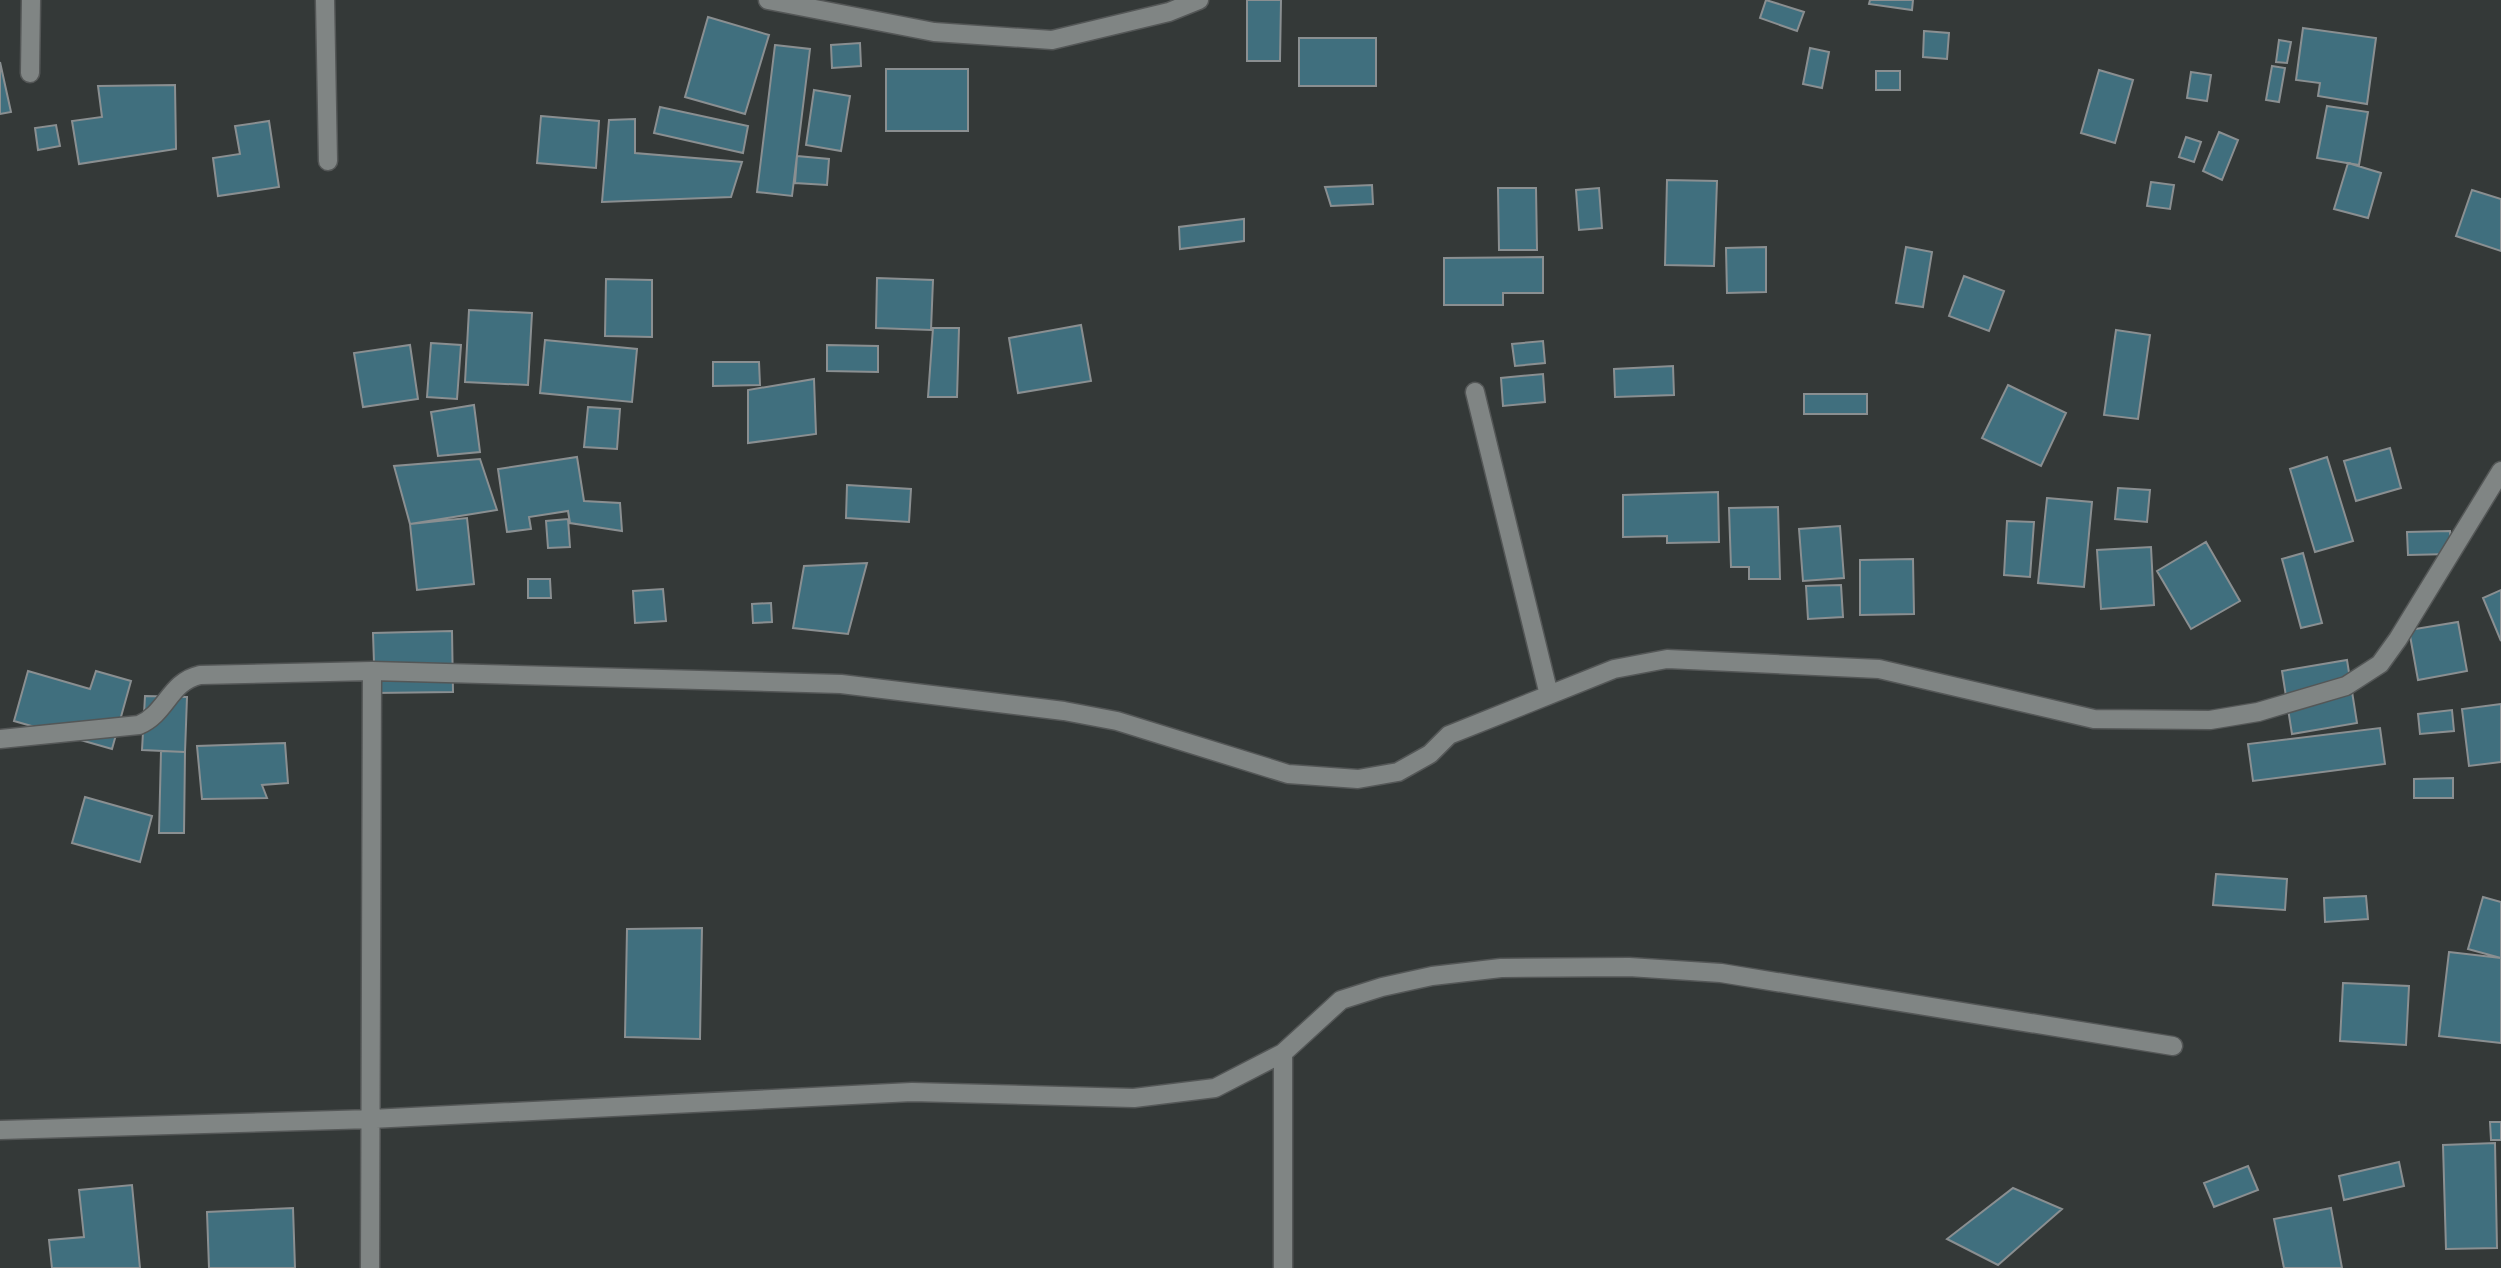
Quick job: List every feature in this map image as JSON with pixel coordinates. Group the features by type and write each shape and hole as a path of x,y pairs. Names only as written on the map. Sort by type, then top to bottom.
{"street":[{"path":"30,73 31,0"},
{"path":"325,0 328,161"},
{"path":"768,0 934,32 1052,40 1169,12 1199,0"},
{"path":"1475,391 1549,695"},
{"path":"0,739 139,725 150,721 180,683 200,675 372,671 841,684 1064,711 1117,721 1289,774 1358,779 1398,772 1430,754 1449,735 1614,669 1667,659 1880,669 2094,719 2210,720 2258,712 2346,686 2380,664 2501,471"},
{"path":"370,1268 372,671"},
{"path":"0,1130 371,1119 912,1092 1134,1098 1215,1088 1283,1053 1341,1000 1382,987 1432,976 1514,968 1629,967 1721,973 2173,1046"},
{"path":"1283,1053 1283,1268"}],"building":[{"path":"1247,0 1281,0 1280,61 1247,61"},
{"path":"1766,0 1804,12 1797,31 1760,18"},
{"path":"1870,0 1913,0 1912,10 1869,4"},
{"path":"708,17 769,35 745,114 685,97"},
{"path":"2303,28 2376,38 2367,104 2318,96 2320,83 2296,80"},
{"path":"1924,31 1949,33 1947,59 1923,57"},
{"path":"1299,38 1376,38 1376,86 1299,86"},
{"path":"2279,40 2291,42 2287,63 2276,62"},
{"path":"860,43 861,66 832,68 831,45"},
{"path":"775,45 810,49 792,196 757,192"},
{"path":"1810,48 1829,52 1822,88 1803,84"},
{"path":"0,62 11,112 0,114"},
{"path":"2272,66 2285,68 2279,102 2266,100"},
{"path":"886,69 968,69 968,131 886,131"},
{"path":"2099,70 2133,80 2115,143 2081,133"},
{"path":"1876,71 1900,71 1900,90 1876,90"},
{"path":"2191,72 2211,75 2207,101 2187,98"},
{"path":"175,85 176,149 79,164 72,121 102,117 98,86"},
{"path":"814,90 850,96 841,151 806,145"},
{"path":"2327,106 2368,112 2359,165 2317,158"},
{"path":"660,107 748,126 743,153 654,133"},
{"path":"541,116 599,121 596,168 537,163"},
{"path":"635,119 635,153 742,162 731,197 602,202 609,120"},
{"path":"269,121 279,187 218,196 213,158 240,154 235,126"},
{"path":"56,125 60,146 38,150 35,128"},
{"path":"2219,132 2238,140 2222,180 2203,171"},
{"path":"2186,137 2201,142 2194,162 2179,157"},
{"path":"797,156 829,159 827,185 795,183"},
{"path":"2348,163 2381,173 2368,218 2334,209"},
{"path":"1667,180 1717,181 1714,266 1665,265"},
{"path":"2151,182 2174,185 2170,209 2147,206"},
{"path":"1372,185 1373,204 1331,206 1325,187"},
{"path":"1498,188 1536,188 1537,250 1499,250"},
{"path":"1599,188 1602,228 1579,230 1576,190"},
{"path":"2472,190 2501,199 2501,251 2456,236"},
{"path":"1244,219 1244,241 1180,249 1179,227"},
{"path":"1766,247 1766,292 1727,293 1726,248"},
{"path":"1906,247 1932,252 1923,307 1896,303"},
{"path":"1543,257 1543,293 1503,293 1503,305 1444,305 1444,258"},
{"path":"1964,276 2004,291 1989,331 1949,316"},
{"path":"877,278 933,280 931,330 876,328"},
{"path":"606,279 652,280 652,337 605,336"},
{"path":"469,310 532,313 528,385 465,382"},
{"path":"1081,325 1091,381 1018,393 1009,338"},
{"path":"933,328 959,328 957,397 928,397"},
{"path":"2116,330 2150,335 2138,419 2104,415"},
{"path":"545,340 637,349 632,402 540,393"},
{"path":"1543,341 1545,363 1515,366 1512,344"},
{"path":"431,343 461,345 457,399 427,397"},
{"path":"410,345 418,399 363,407 354,353"},
{"path":"827,345 878,346 878,372 827,371"},
{"path":"713,362 759,362 760,385 713,386"},
{"path":"1673,366 1674,395 1615,397 1614,369"},
{"path":"1543,374 1545,402 1503,406 1501,378"},
{"path":"814,379 816,434 748,443 748,390"},
{"path":"2008,385 2066,413 2041,466 1982,438"},
{"path":"1804,394 1867,394 1867,414 1804,414"},
{"path":"474,405 480,452 438,456 431,412"},
{"path":"588,407 620,409 617,449 584,447"},
{"path":"2390,448 2401,488 2356,501 2344,461"},
{"path":"577,457 584,501 620,503 622,531 570,523 568,511 529,517 531,529 507,532 498,469"},
{"path":"2327,457 2353,541 2315,552 2290,469"},
{"path":"480,459 497,510 410,524 394,466"},
{"path":"847,485 911,489 909,522 846,518"},
{"path":"2118,488 2150,490 2147,522 2115,519"},
{"path":"1718,492 1719,542 1667,543 1667,536 1623,537 1623,495"},
{"path":"2047,498 2092,502 2084,587 2038,583"},
{"path":"1778,507 1780,579 1749,579 1749,567 1731,567 1729,508"},
{"path":"467,518 474,584 417,590 410,524"},
{"path":"568,519 570,547 548,548 546,521"},
{"path":"2007,521 2034,522 2030,577 2004,575"},
{"path":"1840,526 1844,578 1803,581 1799,529"},
{"path":"2450,531 2451,554 2408,555 2407,532"},
{"path":"2206,542 2240,601 2191,629 2157,571"},
{"path":"2151,547 2154,605 2101,609 2097,550"},
{"path":"2303,553 2322,623 2301,628 2282,559"},
{"path":"1913,559 1914,614 1860,615 1860,560"},
{"path":"867,563 848,634 793,628 804,566"},
{"path":"528,579 550,579 551,598 528,598"},
{"path":"1841,585 1843,617 1808,619 1806,586"},
{"path":"663,589 666,621 635,623 633,591"},
{"path":"2501,590 2501,641 2483,598"},
{"path":"771,603 772,622 753,623 752,604"},
{"path":"2458,622 2467,671 2418,680 2409,630"},
{"path":"452,631 453,692 375,693 373,633"},
{"path":"2347,660 2357,723 2292,734 2282,671"},
{"path":"28,671 90,689 96,671 131,681 112,749 14,721"},
{"path":"145,696 187,697 185,752 142,750"},
{"path":"2501,704 2501,762 2469,766 2462,709"},
{"path":"2452,710 2454,731 2420,734 2418,714"},
{"path":"2380,728 2385,764 2253,781 2248,744"},
{"path":"285,743 288,783 262,785 267,798 202,799 197,746"},
{"path":"161,751 185,752 184,833 159,833"},
{"path":"2453,778 2453,798 2414,798 2414,779"},
{"path":"85,797 152,816 140,862 72,843"},
{"path":"2216,874 2287,879 2285,910 2213,905"},
{"path":"2366,896 2368,919 2325,922 2324,898"},
{"path":"2483,897 2501,902 2501,958 2468,949"},
{"path":"702,928 700,1039 625,1037 627,929"},
{"path":"2449,952 2501,958 2501,1043 2439,1036"},
{"path":"2343,983 2409,986 2406,1045 2340,1041"},
{"path":"2490,1122 2501,1122 2501,1140 2491,1140"},
{"path":"2495,1143 2497,1248 2446,1249 2443,1145"},
{"path":"2399,1162 2404,1186 2344,1200 2339,1176"},
{"path":"2248,1166 2258,1190 2214,1207 2204,1183"},
{"path":"132,1185 140,1268 52,1268 49,1240 84,1237 79,1190"},
{"path":"2013,1188 2062,1209 1998,1265 1947,1239"},
{"path":"293,1208 295,1268 209,1268 207,1212"},
{"path":"2331,1208 2342,1268 2284,1268 2274,1219"}]}
